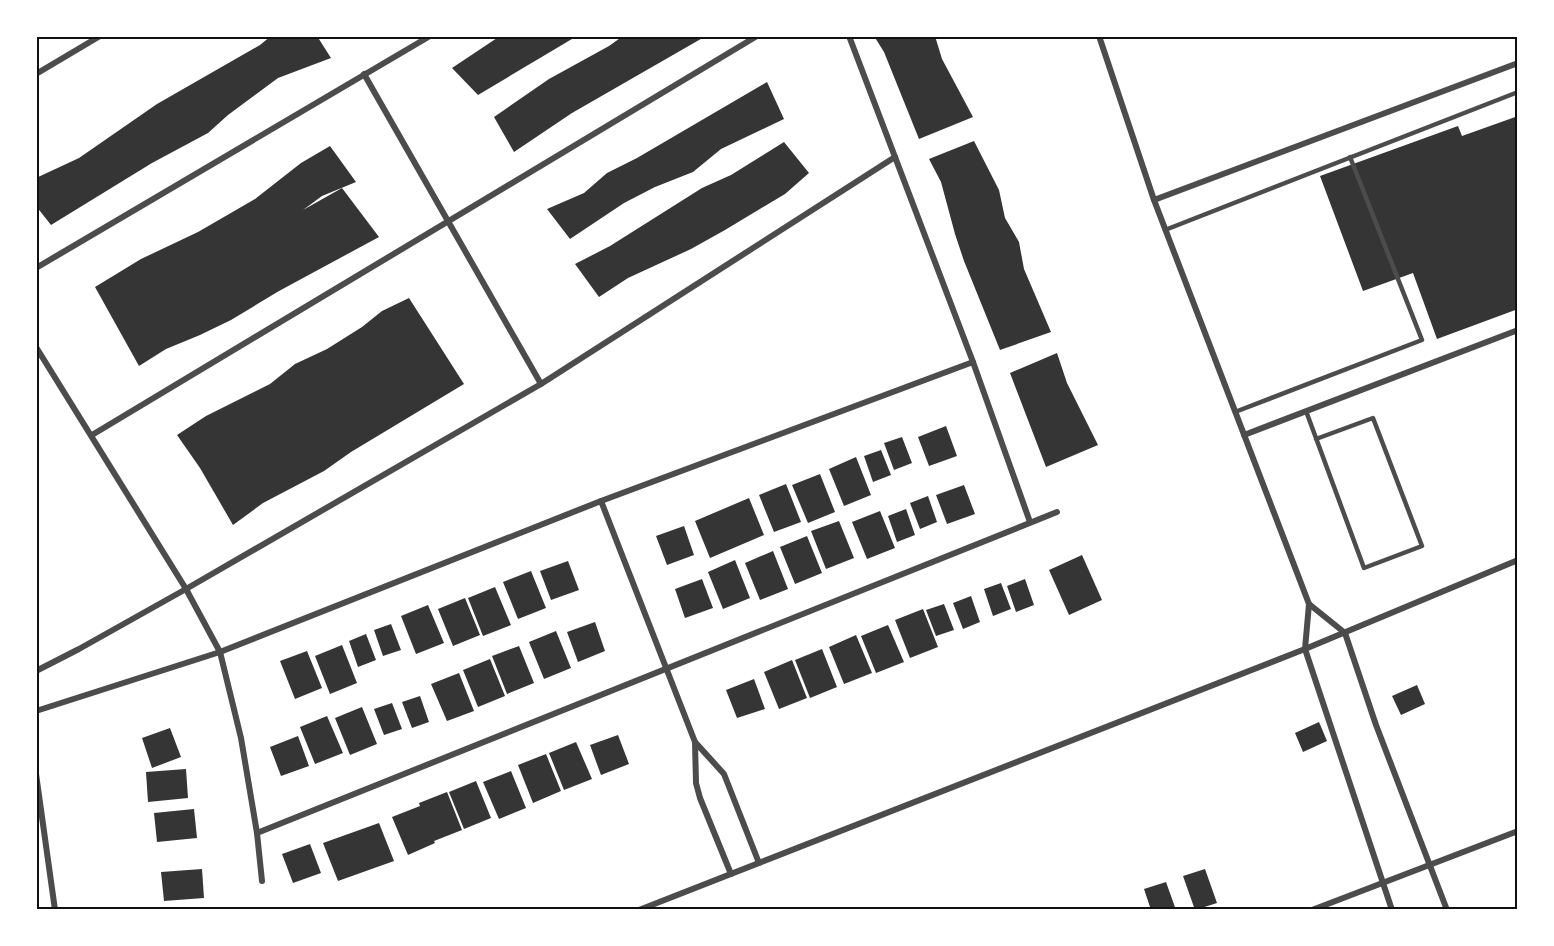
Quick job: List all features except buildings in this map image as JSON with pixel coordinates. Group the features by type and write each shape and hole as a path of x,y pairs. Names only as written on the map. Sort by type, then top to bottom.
{"street":[{"path":"36,74 100,36"},
{"path":"36,268 430,36"},
{"path":"92,435 757,36"},
{"path":"849,36 973,362 1030,522"},
{"path":"1099,36 1165,230 1309,604 1305,650 1392,910"},
{"path":"1154,200 1518,63"},
{"path":"364,74 541,384"},
{"path":"36,671 186,589 541,384 895,157"},
{"path":"1244,435 1518,330"},
{"path":"36,347 186,589 220,652 241,738 257,833 262,880"},
{"path":"36,711 220,652 601,501 973,362"},
{"path":"601,501 695,742 724,774 759,863"},
{"path":"257,833 1057,512"},
{"path":"639,910 1305,650 1518,560"},
{"path":"1309,604 1345,633 1376,725 1447,910"},
{"path":"695,742 696,783 700,798 731,874"},
{"path":"36,774 55,910"},
{"path":"1312,910 1518,831"}],"lane":[{"path":"1165,230 1518,92"},
{"path":"1235,412 1422,340 1350,158"},
{"path":"1306,411 1316,439 1364,568 1422,546 1374,418 1316,439"}]}
